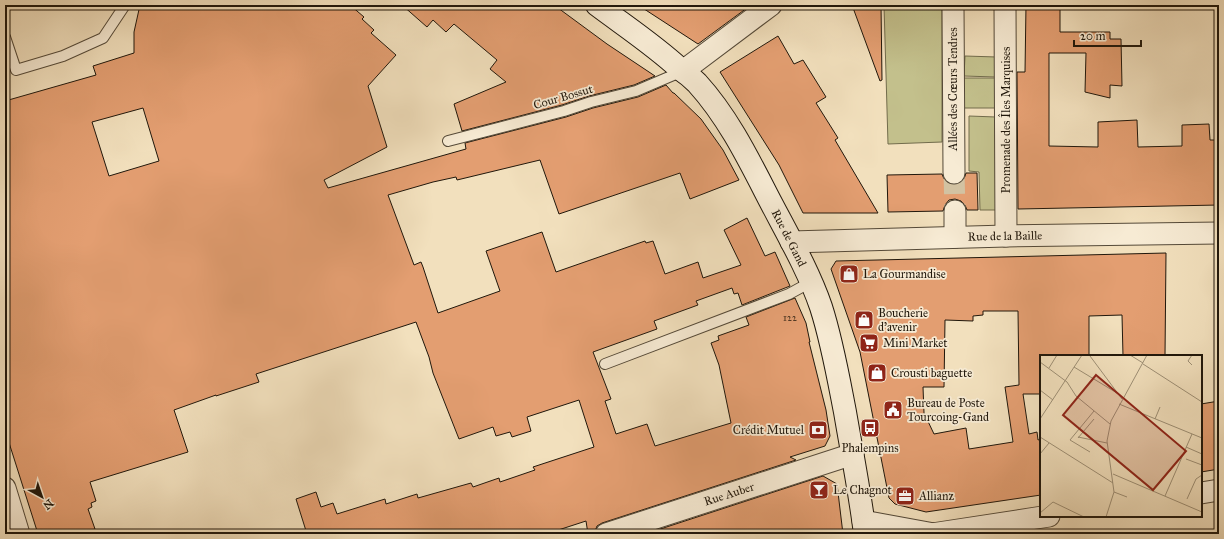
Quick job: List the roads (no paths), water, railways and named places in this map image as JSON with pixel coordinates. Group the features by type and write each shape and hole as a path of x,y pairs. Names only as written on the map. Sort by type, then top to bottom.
{"main road":[{"name":"Rue de Gand","path":"597,5 662,53 696,82 715,104 746,154 791,242 820,305 831,340 853,454 864,527"}],"street":[{"path":"683,71 771,5"},
{"name":"Allées des Cœurs Tendres","path":"953,5 954,173"},
{"name":"Promenade des Îles Marquises","path":"1005,5 1006,236"},
{"path":"955,210 955,238"},
{"name":"Rue de la Baille","path":"791,242 1006,236 1219,233"},
{"name":"Rue Auber","path":"606,534 853,454"},
{"path":"5,488 19,534"},
{"path":"1202,493 1219,490"},
{"path":"864,527 933,534 1043,517"}],"lane":[{"path":"5,37 16,70 63,56 103,38 125,5"},
{"name":"Cour Bossut","path":"448,141 636,91 683,71"},
{"path":"605,364 789,294 810,282"}],"tunnel":[{"path":"954,173 955,211"}],"place":[{"name":"La Gourmandise","path":"849,274"},
{"name":"Boucherie d'avenir","path":"864,320"},
{"name":"Mini Market","path":"869,343"},
{"name":"Crousti baguette","path":"877,373"},
{"name":"Bureau de Poste Tourcoing-Gand","path":"893,410"},
{"name":"Phalempins","path":"870,428"},
{"name":"Crédit Mutuel","path":"818,430"},
{"name":"Le Chagnot","path":"819,490"},
{"name":"Allianz","path":"905,496"}]}
